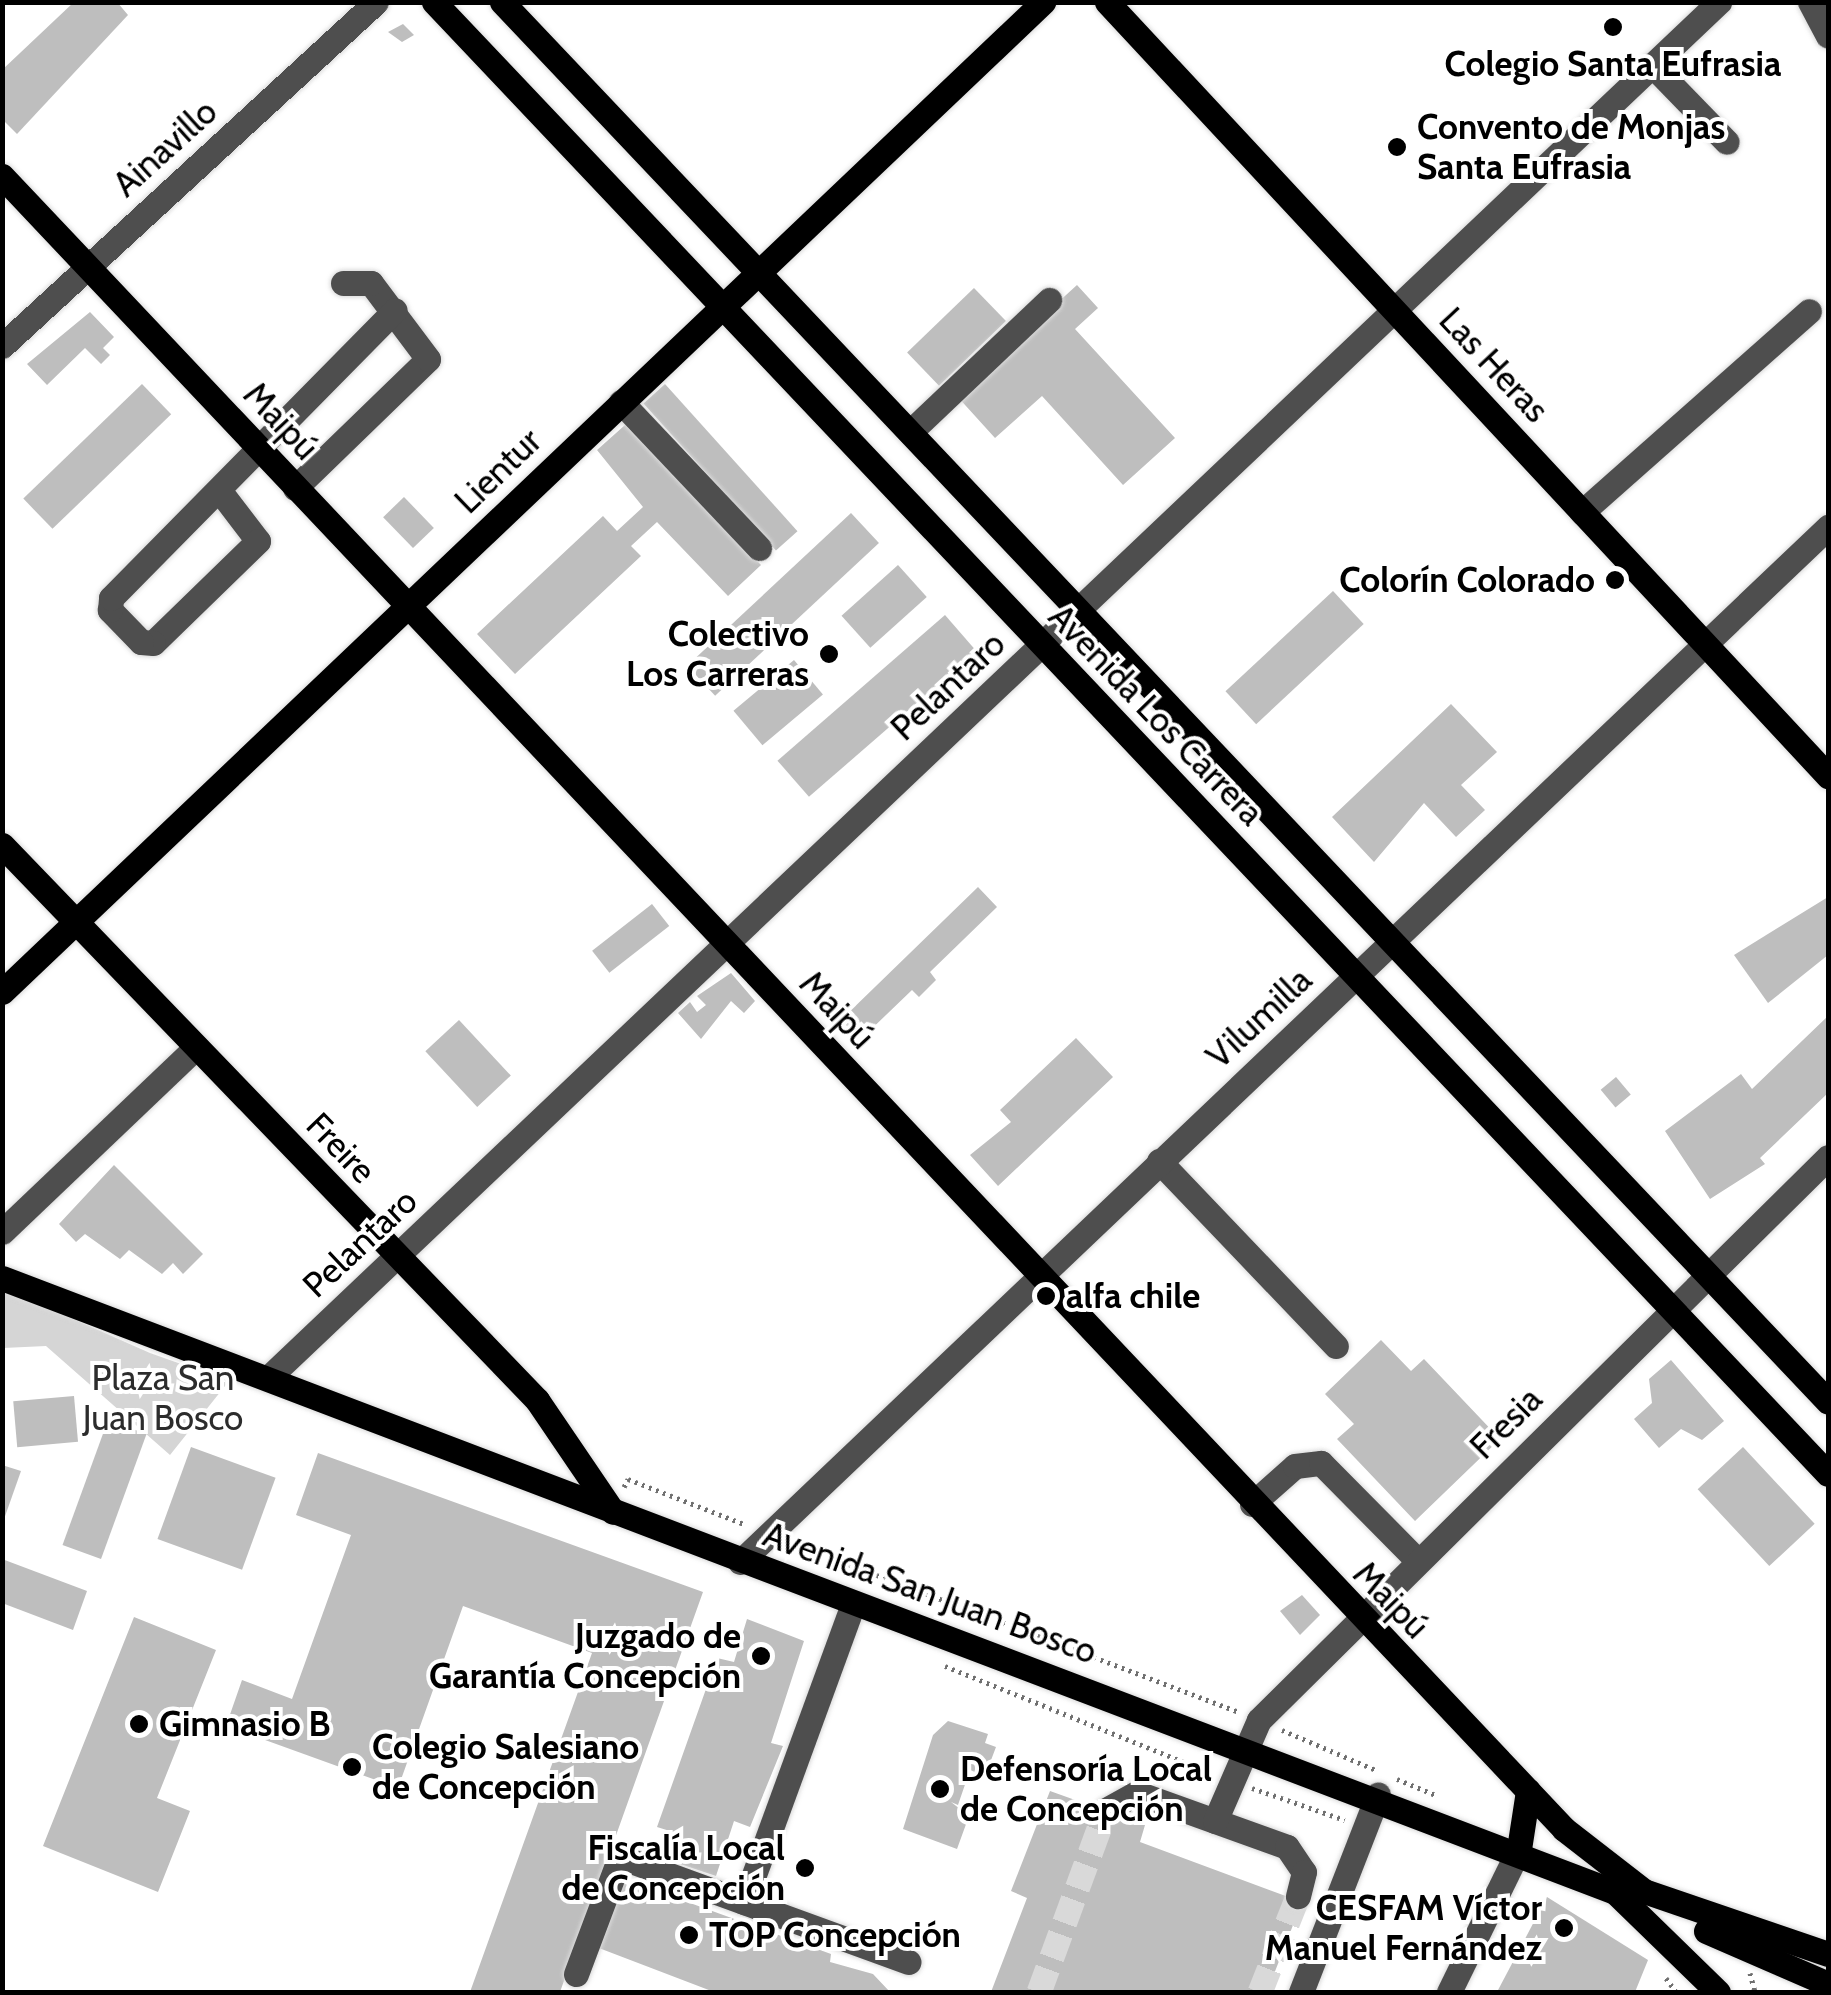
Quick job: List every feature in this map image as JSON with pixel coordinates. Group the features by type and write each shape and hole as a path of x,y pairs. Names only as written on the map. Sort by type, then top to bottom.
{"main road":[{"name":"Avenida Los Carrera","path":"434,2 1828,1474"},
{"name":"Avenida Los Carrera","path":"502,2 1828,1402"},
{"name":"Lientur","path":"2,992 1043,2"},
{"name":"Las Heras","path":"1107,2 1828,776"},
{"name":"Maipú","path":"2,176 1252,1504 1718,1992"},
{"name":"Freire","path":"2,845 537,1400 613,1512"},
{"name":"Avenida San Juan Bosco","path":"2,1278 853,1604 1621,1887 1828,1954"},
{"path":"1519,1849 1528,1791"},
{"name":"Avenida San Juan Bosco","path":"1621,1887 1828,1984"}],"street":[{"name":"Ainavillo","path":"2,346 376,2"},
{"name":"Pelantaro","path":"268,1378 1719,2"},
{"path":"1810,2 1828,36"},
{"path":"1652,65 1727,142"},
{"path":"295,488 428,359 394,310 366,280 343,283"},
{"path":"910,432 1049,300"},
{"path":"219,490 258,541 153,643 141,642 110,610 111,598 219,490 254,444 394,310"},
{"path":"1582,512 1809,311"},
{"path":"621,402 759,548"},
{"name":"Vilumilla","path":"740,1562 1828,527"},
{"path":"2,1232 196,1047"},
{"name":"Fresia","path":"1215,1821 1242,1746 1258,1720 1828,1158"},
{"path":"1159,1161 1336,1346"},
{"path":"1252,1504 1295,1466 1321,1463 1417,1560"},
{"path":"744,1902 853,1604"},
{"path":"1106,1810 1138,1792 1294,1851 1304,1872 1298,1896"},
{"path":"1302,1992 1378,1796"},
{"path":"1449,1992 1519,1849"},
{"path":"576,1974 620,1857 908,1962"}],"path":[{"path":"613,1512 628,1478 1258,1720"},
{"path":"1662,1971 1676,1992"}],"green space":[{"name":"Plaza San Juan Bosco","path":"3,1288 150,1353 229,1381 170,1455 46,1346 3,1348"}],"building":[{"path":"74,2 117,2 128,15 17,134 2,119 2,70"},
{"path":"403,24 414,35 402,42 388,32"},
{"path":"1077,285 1098,308 1075,329 1175,438 1123,485 1042,396 995,438 956,395"},
{"path":"974,288 1006,321 939,386 907,353"},
{"path":"90,312 114,337 103,348 110,355 101,364 85,348 47,385 27,364"},
{"path":"142,384 171,414 52,529 23,499"},
{"path":"665,384 797,531 776,551 643,403"},
{"path":"625,425 761,565 728,596 657,522 631,546 641,556 515,674 477,634 603,516 617,531 643,507 597,450"},
{"path":"404,497 434,528 413,548 383,517"},
{"path":"851,513 879,543 715,696 687,666"},
{"path":"898,565 927,597 870,648 842,616"},
{"path":"1333,591 1364,624 1256,724 1225,691"},
{"path":"945,615 976,651 809,797 777,761"},
{"path":"794,660 823,694 762,745 733,711"},
{"path":"1451,704 1497,752 1461,785 1485,810 1456,837 1424,803 1374,862 1332,817"},
{"path":"978,887 997,907 930,972 936,980 919,997 912,990 860,1040 841,1020"},
{"path":"1828,897 1828,955 1768,1003 1734,955"},
{"path":"652,904 669,926 609,973 592,951"},
{"path":"731,973 755,1001 744,1013 731,1001 701,1039 678,1013 690,1002 697,1012 706,1005 697,996"},
{"path":"1828,1016 1828,1093 1760,1158 1765,1164 1710,1199 1665,1131 1741,1074 1752,1089"},
{"path":"459,1020 511,1076 477,1107 425,1051"},
{"path":"1076,1038 1113,1077 998,1186 970,1155 1011,1122 1000,1110"},
{"path":"1616,1077 1631,1095 1615,1107 1601,1090"},
{"path":"114,1165 203,1254 183,1274 173,1263 162,1274 129,1250 120,1259 85,1234 76,1242 59,1224"},
{"path":"1381,1340 1411,1371 1424,1359 1500,1439 1415,1521 1337,1439 1354,1424 1325,1394"},
{"path":"1671,1360 1724,1421 1702,1440 1681,1429 1659,1448 1634,1419 1652,1403 1649,1379"},
{"path":"74,1396 78,1442 17,1447 13,1401"},
{"path":"108,1420 147,1434 101,1559 63,1545"},
{"path":"191,1447 276,1478 242,1570 157,1539"},
{"path":"1743,1447 1815,1524 1769,1566 1698,1489"},
{"path":"318,1453 703,1592 560,1992 470,1992 592,1653 463,1606 398,1788 226,1726 242,1680 292,1699 351,1535 296,1515"},
{"path":"2,1465 21,1471 3,1522 2,1522"},
{"path":"2,1559 87,1591 73,1630 2,1603"},
{"path":"1302,1595 1320,1615 1300,1635 1280,1611"},
{"name":"Gimnasio B","path":"134,1617 216,1650 157,1798 190,1811 158,1892 43,1846"},
{"path":"747,1619 804,1641 771,1743 783,1746 750,1827 734,1821 716,1876 665,1859 673,1832 657,1827 717,1658 734,1662"},
{"name":"Defensoría Local de Concepción","path":"948,1721 988,1734 985,1743 996,1747 985,1776 970,1770 958,1805 951,1802 969,1816 957,1849 903,1829 933,1735"},
{"path":"1050,1791 1145,1825 1140,1842 1302,1902 1267,1992 991,1992 1027,1898 1011,1891"},
{"name":"TOP Concepción","path":"621,1878 831,1954 830,1962 873,1974 890,1992 714,1992 591,1945"},
{"name":"CESFAM Víctor Manuel Fernández","path":"1547,1897 1648,1960 1635,1992 1497,1992"}],"tunnel":[{"path":"1039,1992 1106,1810"},
{"path":"1260,1992 1298,1896"}],"place":[{"name":"Colegio Santa Eufrasia","path":"1613,27"},
{"name":"Convento de Monjas Santa Eufrasia","path":"1397,147"},
{"name":"Colorín Colorado","path":"1615,580"},
{"name":"Colectivo Los Carreras","path":"829,654"},
{"name":"alfa chile","path":"1046,1296"},
{"name":"Juzgado de Garantía Concepción","path":"761,1656"},
{"name":"Gimnasio B","path":"139,1724"},
{"name":"Colegio Salesiano de Concepción","path":"352,1767"},
{"name":"Defensoría Local de Concepción","path":"940,1789"},
{"name":"Fiscalía Local de Concepción","path":"805,1868"},
{"name":"CESFAM Víctor Manuel Fernández","path":"1564,1928"},
{"name":"TOP Concepción","path":"689,1935"}]}
